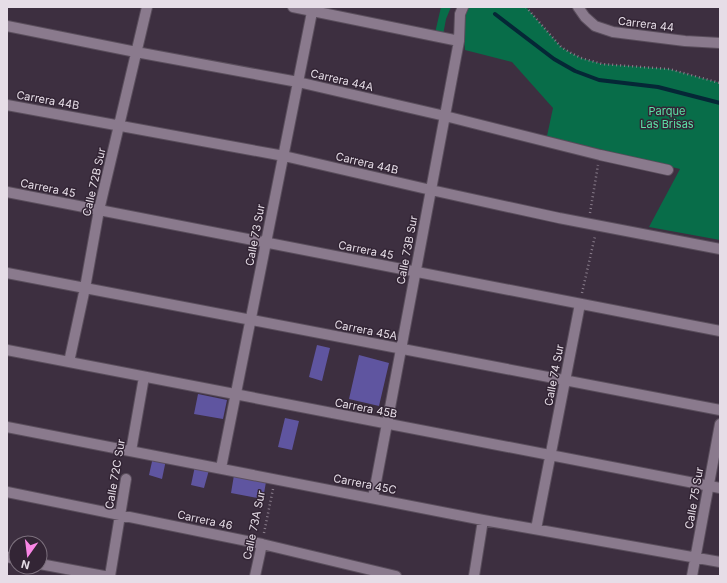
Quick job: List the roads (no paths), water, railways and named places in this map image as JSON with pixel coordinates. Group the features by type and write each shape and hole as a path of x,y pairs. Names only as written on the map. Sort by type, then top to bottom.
{"street":[{"name":"Calle 72B Sur","path":"69,362 85,288 99,210 147,7"},
{"path":"293,7 313,9 459,41"},
{"name":"Calle 73B Sur","path":"373,498 459,41 460,14 462,7"},
{"name":"Carrera 44","path":"578,7 585,17 595,26 613,32 685,41 720,43"},
{"name":"Calle 73 Sur","path":"221,468 313,9"},
{"name":"Carrera 44A","path":"7,26 298,82 668,170"},
{"name":"Carrera 44B","path":"7,105 284,156 431,190 720,249"},
{"name":"Carrera 45","path":"7,192 720,331"},
{"name":"Carrera 45A","path":"7,273 720,410"},
{"name":"Calle 74 Sur","path":"536,529 580,304"},
{"name":"Carrera 45B","path":"7,350 720,488"},
{"name":"Calle 72C Sur","path":"131,451 144,377"},
{"name":"Calle 75 Sur","path":"692,576 720,424"},
{"name":"Carrera 45C","path":"7,427 483,520 720,562"},
{"name":"Calle 72C Sur","path":"110,576 126,479"},
{"name":"Carrera 46","path":"7,492 262,544 396,576"},
{"path":"474,576 483,520"},
{"name":"Calle 73A Sur","path":"255,576 262,544"},
{"path":"48,566 104,576"}],"waterway":[{"path":"495,14 554,59 575,71 599,80 658,87 720,103"}],"park label":[{"name":"Parque Las Brisas","path":"667,117"}]}
